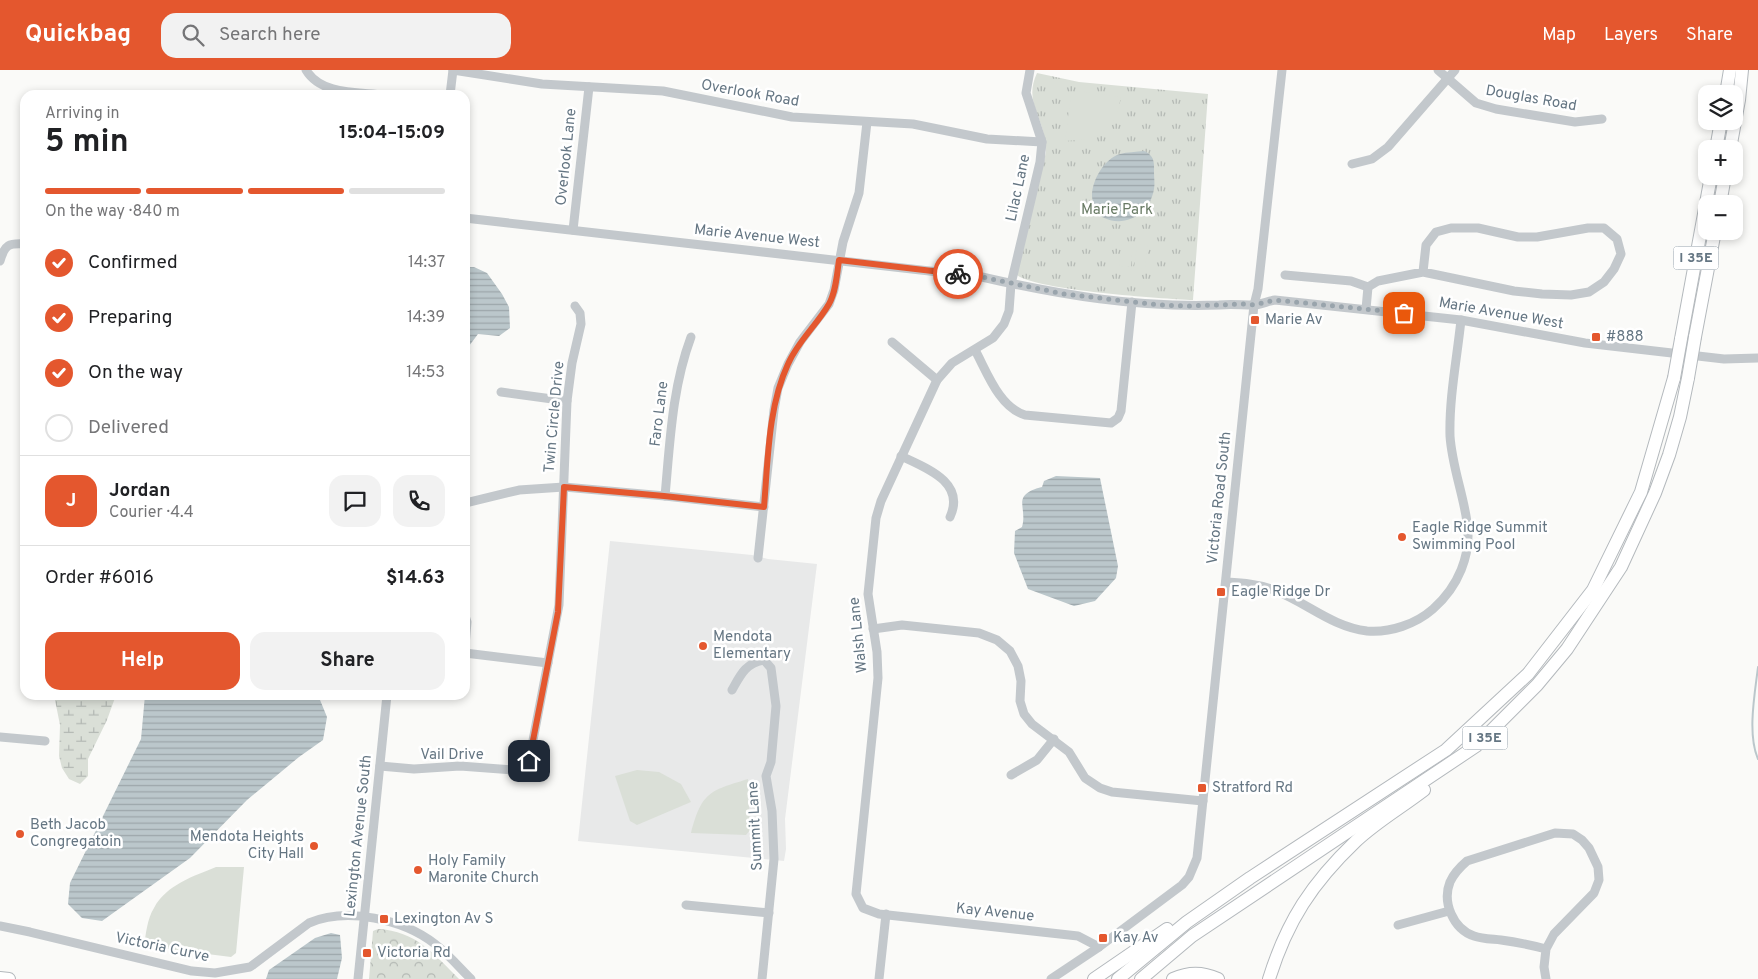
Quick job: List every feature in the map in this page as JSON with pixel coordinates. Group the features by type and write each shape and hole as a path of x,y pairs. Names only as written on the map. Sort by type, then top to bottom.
{"highway":[{"path":"1728,85 1730,70"},
{"path":"1732,140 1742,70"},
{"name":"I 35E","path":"1118,979 1187,922 1250,878 1446,750 1528,674 1593,590 1640,492 1674,378 1709,185"},
{"name":"I 35E","path":"1141,979 1192,936 1476,746 1537,685 1567,649 1620,567 1655,492 1669,456 1688,378 1713,240"},
{"path":"1269,979 1277,953 1295,915 1315,885 1357,840 1447,772 1476,746"},
{"path":"1094,979 1200,906 1250,878"},
{"path":"1173,979 1192,973 1218,979"},
{"path":"0,978 9,979"}],"street":[{"path":"306,70 310,76 326,88 342,90"},
{"path":"451,90 453,70"},
{"name":"Overlook Road","path":"453,70 542,84 663,91 792,117 914,124 987,139 1042,142"},
{"name":"Lilac Lane","path":"1011,284 1040,162 1042,142 1026,94 1030,70"},
{"name":"Victoria Road South","path":"1051,979 1099,947 1182,885 1189,877 1197,858 1254,305 1258,289 1282,70"},
{"name":"Douglas Road","path":"1438,70 1476,103 1496,109 1575,122 1602,119"},
{"path":"1352,164 1372,159 1388,147 1455,70"},
{"name":"Overlook Lane","path":"573,230 589,87"},
{"path":"758,558 778,388 800,342 829,304 834,290 845,235 859,193 867,122"},
{"name":"Marie Avenue West","path":"470,219 982,277 1064,294 1132,302 1186,306 1254,305 1275,300 1461,320 1585,343 1724,359 1758,358"},
{"path":"1368,287 1378,281 1423,272 1514,291 1571,295 1589,292 1604,282 1614,269 1621,254 1617,239 1604,228 1588,228 1538,237 1518,237 1478,228 1451,228 1436,232 1426,245 1423,272"},
{"path":"0,260 5,248 12,243 20,244"},
{"path":"1285,275 1351,281 1368,287"},
{"name":"Walsh Lane","path":"886,914 863,908 856,894 878,678 877,652 868,594 876,518 881,501 937,380 952,363 993,338 1004,324 1009,311 1011,284"},
{"path":"1366,309 1368,287"},
{"path":"975,350 1003,402 1015,412 1025,415 1110,423 1118,418 1121,411 1132,302"},
{"name":"Twin Circle Drive","path":"525,767 529,761 559,599 567,401 572,363 581,324 580,313 575,306"},
{"path":"1226,582 1256,585 1275,590 1337,623 1367,631 1388,630 1409,624 1428,614 1444,600 1460,574 1468,543 1467,521 1454,470 1450,436 1452,398 1461,320"},
{"name":"Faro Lane","path":"664,496 676,389 682,360 691,337"},
{"path":"892,342 937,380"},
{"path":"501,392 567,401"},
{"path":"901,456 933,471 946,482 953,494 954,510 950,517"},
{"path":"470,502 518,490 564,487 764,507"},
{"path":"873,629 902,625 979,634 997,640 1010,651 1018,666 1021,681 1020,701 1024,714 1032,724 1069,752 1085,778 1100,788 1112,792 1203,802"},
{"path":"470,654 548,663"},
{"name":"Summit Lane","path":"732,690 741,674 752,662 764,660 771,668 776,706 771,762 766,776 772,811 774,859 762,979"},
{"name":"Lexington Avenue South","path":"358,979 387,700"},
{"path":"0,737 45,741"},
{"path":"1011,776 1036,760 1054,739"},
{"name":"Vail Drive","path":"380,766 414,769 460,766 512,770 525,767"},
{"path":"1546,949 1523,943 1473,936 1458,926 1450,911 1447,897 1450,883 1456,871 1467,861 1555,833 1573,834 1589,848 1598,866 1599,880 1594,893 1554,934 1546,949 1544,967 1546,979"},
{"path":"686,905 769,913"},
{"path":"1398,925 1450,911"},
{"path":"879,979 886,914"},
{"name":"Kay Avenue","path":"886,914 1078,936 1099,947"},
{"name":"Victoria Curve","path":"0,926 192,971 215,973 250,967 309,923 341,915 364,917"},
{"path":"364,917 399,925 418,933 435,944 471,979"}],"shaded area":[{"path":"1144,151 1152,157 1154,166 1154,189 1152,198 1147,206 1142,212 1128,220 1119,221 1102,217 1092,199 1094,183 1100,171 1114,157 1123,153"},
{"path":"470,267 487,273 509,307 510,328 499,336 478,334 470,345"},
{"path":"1056,476 1100,478 1118,566 1116,578 1095,601 1074,606 1028,589 1014,553 1015,531 1022,527 1023,498 1032,490 1042,487 1044,481"},
{"name":"Mendota Elementary","path":"610,541 752,555 768,559 817,564 785,819 786,849 784,861 578,841"},
{"path":"145,700 320,700 327,717 323,740 299,757 247,800 190,858 102,921 82,918 68,904 70,883 141,739"},
{"path":"331,933 340,935 342,958 337,979 266,979 269,970 315,938"}],"green space":[{"name":"Marie Park","path":"1037,73 1079,82 1208,94 1193,300 1129,296 1073,289 1048,285 1017,275 1046,152 1044,134 1032,96"},
{"path":"1078,91 1121,97 1118,110 1110,127 1104,133 1088,139 1065,141 1071,94"},
{"path":"1122,242 1133,243 1131,267 1119,266"},
{"path":"1137,244 1148,245 1145,269 1134,268"},
{"path":"55,700 114,700 107,720 88,759 88,776 80,784 69,779 62,768 59,756 60,725"},
{"path":"637,770 659,772 681,784 691,802 637,825 630,821 615,776"},
{"path":"748,779 750,830 746,835 691,833 699,809 709,795 724,787"},
{"path":"216,867 244,867 236,953 231,957 144,946 150,917 159,900 181,882"},
{"path":"378,929 403,934 414,939 459,979 369,979 373,931"}],"waterway":[{"path":"1758,667 1752,726 1758,759"}],"way so far":[{"path":"958,274 982,277 1064,294 1160,305 1254,305 1275,300 1404,313"}],"place":[{"name":"Marie Av","path":"1255,320"},
{"name":"#888","path":"1596,337"},
{"name":"Eagle Ridge Summit Swimming Pool","path":"1402,537"},
{"name":"Eagle Ridge Dr","path":"1221,592"},
{"name":"Mendota Elementary","path":"703,646"},
{"name":"Stratford Rd","path":"1202,788"},
{"name":"Beth Jacob Congregatoin","path":"20,834"},
{"name":"Mendota Heights City Hall","path":"314,846"},
{"name":"Holy Family Maronite Church","path":"418,870"},
{"name":"Lexington Av S","path":"384,919"},
{"name":"Kay Av","path":"1103,938"},
{"name":"Victoria Rd","path":"367,953"}],"route":[{"path":"529,761 558,612 564,487 764,507 778,388 800,342 829,304 834,290 839,260 958,274"}]}
